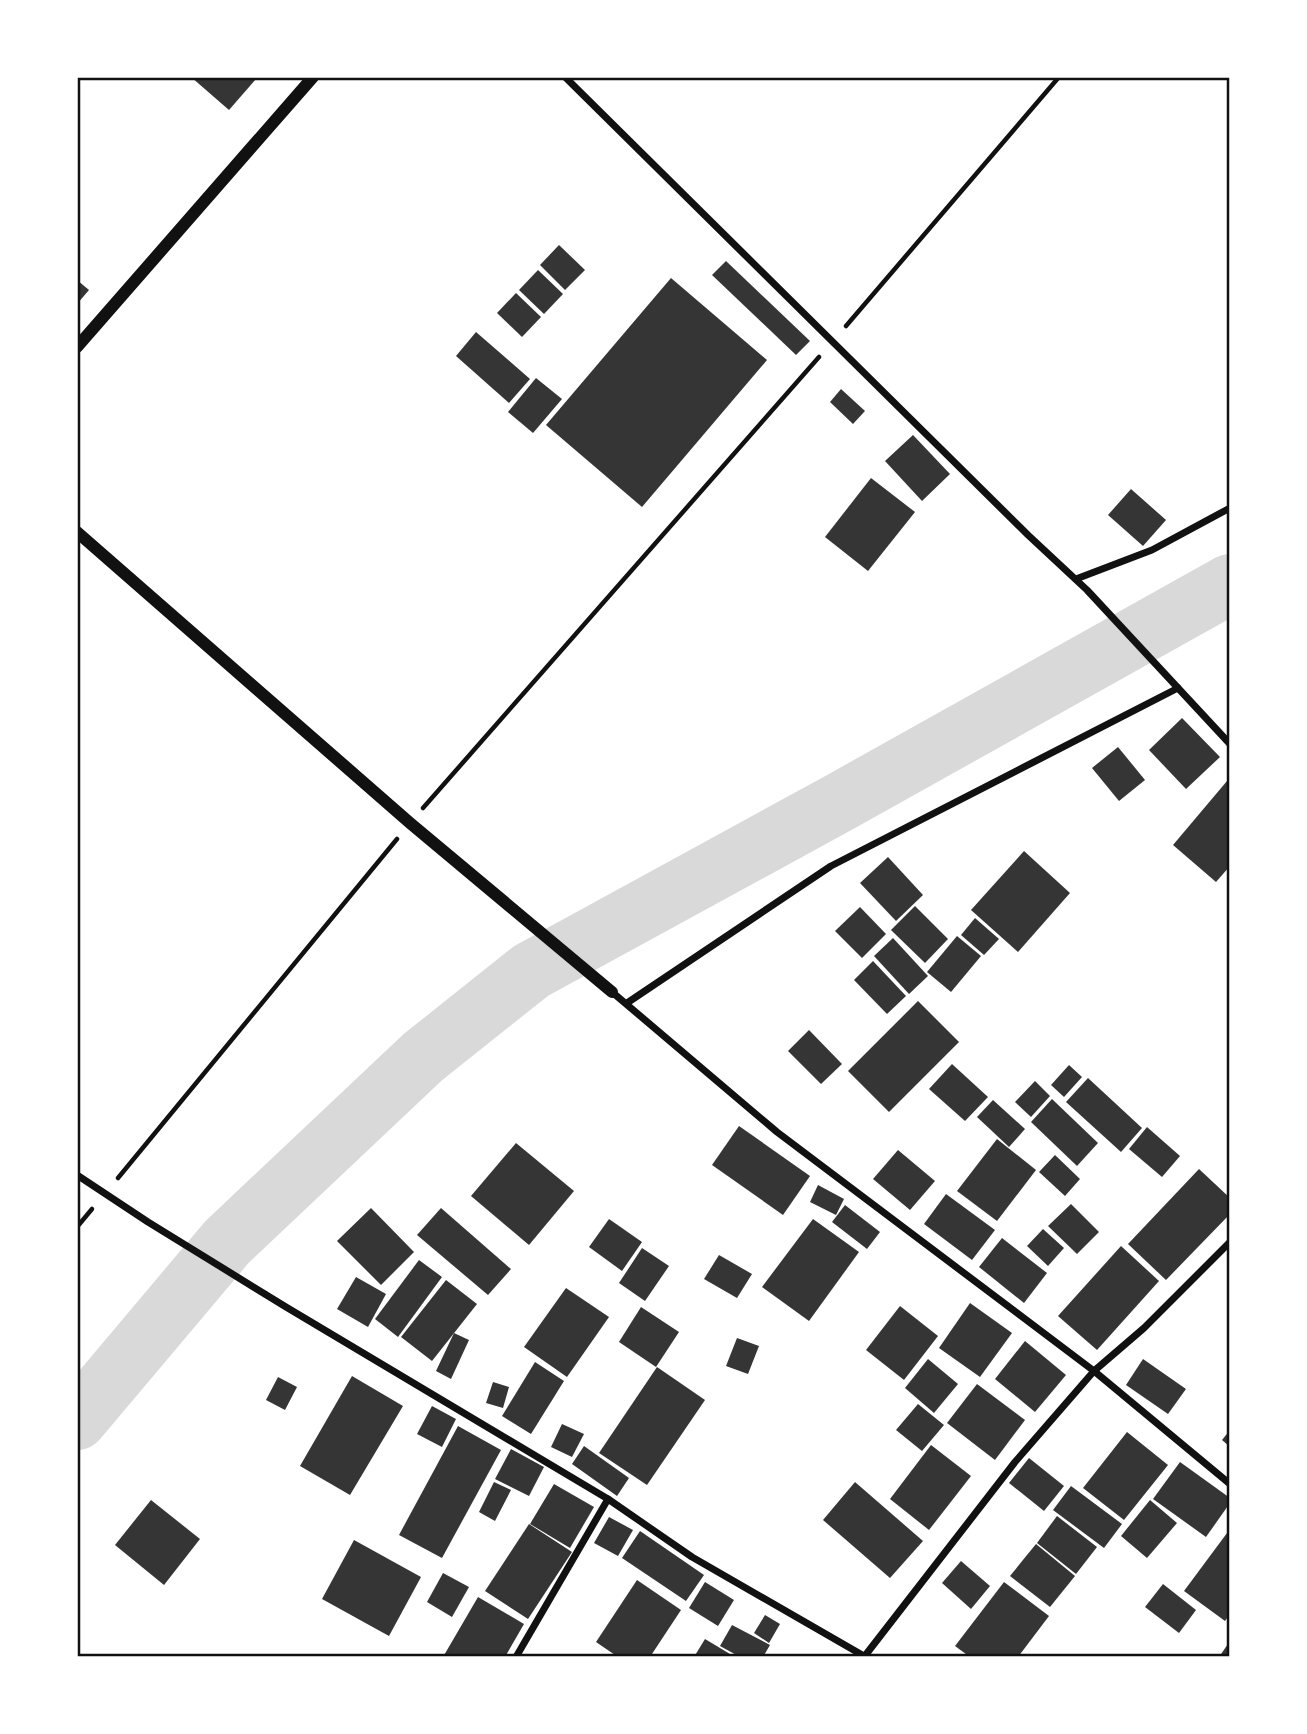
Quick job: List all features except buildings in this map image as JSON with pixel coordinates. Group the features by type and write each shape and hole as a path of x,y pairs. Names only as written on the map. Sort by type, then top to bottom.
{"street":[{"path":"77,347 313,77"},
{"path":"565,77 1028,535 1087,590 1230,744"},
{"path":"1076,579 1152,550 1230,508"},
{"path":"77,532 410,823 777,1132 1094,1371 1230,1484"},
{"path":"627,1003 831,866 1178,688"},
{"path":"77,1175 286,1307 608,1499 692,1557 864,1657 1015,1462 1094,1371 1144,1328 1230,1242"},
{"path":"516,1657 608,1499"}],"path":[{"path":"77,1227 410,823 832,342 1059,77"}],"waterway":[{"path":"77,1420 227,1242 423,1057 531,971 1230,584"}]}
